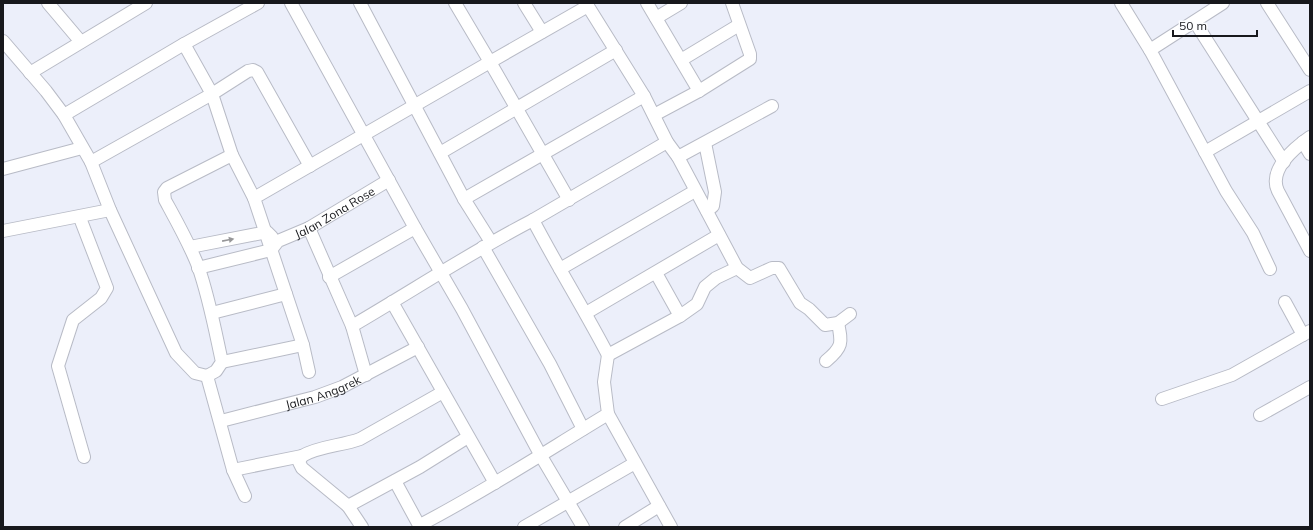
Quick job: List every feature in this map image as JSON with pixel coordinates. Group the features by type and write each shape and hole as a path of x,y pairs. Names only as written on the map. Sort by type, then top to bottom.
{"street":[{"path":"48,3 81,42"},
{"path":"30,73 146,3"},
{"path":"64,116 184,44 258,3"},
{"path":"291,3 415,228 442,273 541,456 583,527"},
{"path":"360,3 440,153 583,429"},
{"path":"455,3 569,200"},
{"path":"524,3 542,32"},
{"path":"647,3 698,91"},
{"path":"656,18 680,3"},
{"path":"654,115 698,91 750,59 750,54 732,3"},
{"path":"1121,3 1150,50 1205,152 1253,233 1270,269"},
{"path":"1150,50 1224,3"},
{"path":"1266,3 1310,70"},
{"path":"254,198 587,5 644,96 667,142 678,157 737,268 750,278 772,268 779,268 802,305 809,309 825,325 838,323 850,314"},
{"path":"1195,22 1284,162"},
{"path":"681,60 739,25"},
{"path":"3,41 64,116 91,162 110,210 176,353 195,373 207,376 216,371 222,362 303,345"},
{"path":"184,44 212,94 232,155 254,198 260,218 274,246 286,294 303,345 309,372"},
{"path":"440,153 616,50"},
{"path":"91,162 212,94 248,71 253,70 257,72 310,166"},
{"path":"1205,152 1310,91"},
{"path":"464,199 644,96"},
{"path":"678,157 772,106"},
{"path":"1310,154 1306,140 1284,162 1275,176 1276,186 1310,251"},
{"path":"352,326 442,273 487,244 569,200 667,142"},
{"path":"705,143 716,192 713,206 707,211"},
{"path":"3,169 82,148"},
{"path":"222,362 212,313 198,268 190,247 165,200 164,192 167,188 232,155"},
{"name":"Jalan Zona Rose","path":"198,268 274,246 309,228 389,180"},
{"path":"560,269 695,191"},
{"path":"3,231 80,218 110,210"},
{"path":"80,218 107,288 102,298 73,320 58,366 84,457"},
{"path":"533,220 608,355 604,382 608,414 671,527"},
{"path":"309,228 329,277 352,326 366,375"},
{"path":"329,277 415,228"},
{"path":"190,247 267,232"},
{"path":"586,313 719,235"},
{"path":"608,355 680,316 697,304 705,287 711,281 737,268"},
{"path":"656,273 680,316"},
{"path":"212,313 286,294"},
{"path":"392,302 495,483"},
{"path":"1162,399 1232,374 1307,333 1286,302"},
{"path":"826,361 838,351 841,341 838,323"},
{"name":"Jalan Anggrek","path":"221,421 314,397 342,387 418,347"},
{"path":"207,376 221,421 233,470 246,496"},
{"path":"1260,415 1310,387"},
{"path":"233,470 302,456 310,451 347,444 360,439 443,392"},
{"path":"395,481 420,526 541,456 608,414"},
{"path":"348,506 420,467 468,437"},
{"path":"302,456 299,462 302,468 348,506 362,527"},
{"path":"524,527 635,463"},
{"path":"625,527 659,506"}]}
